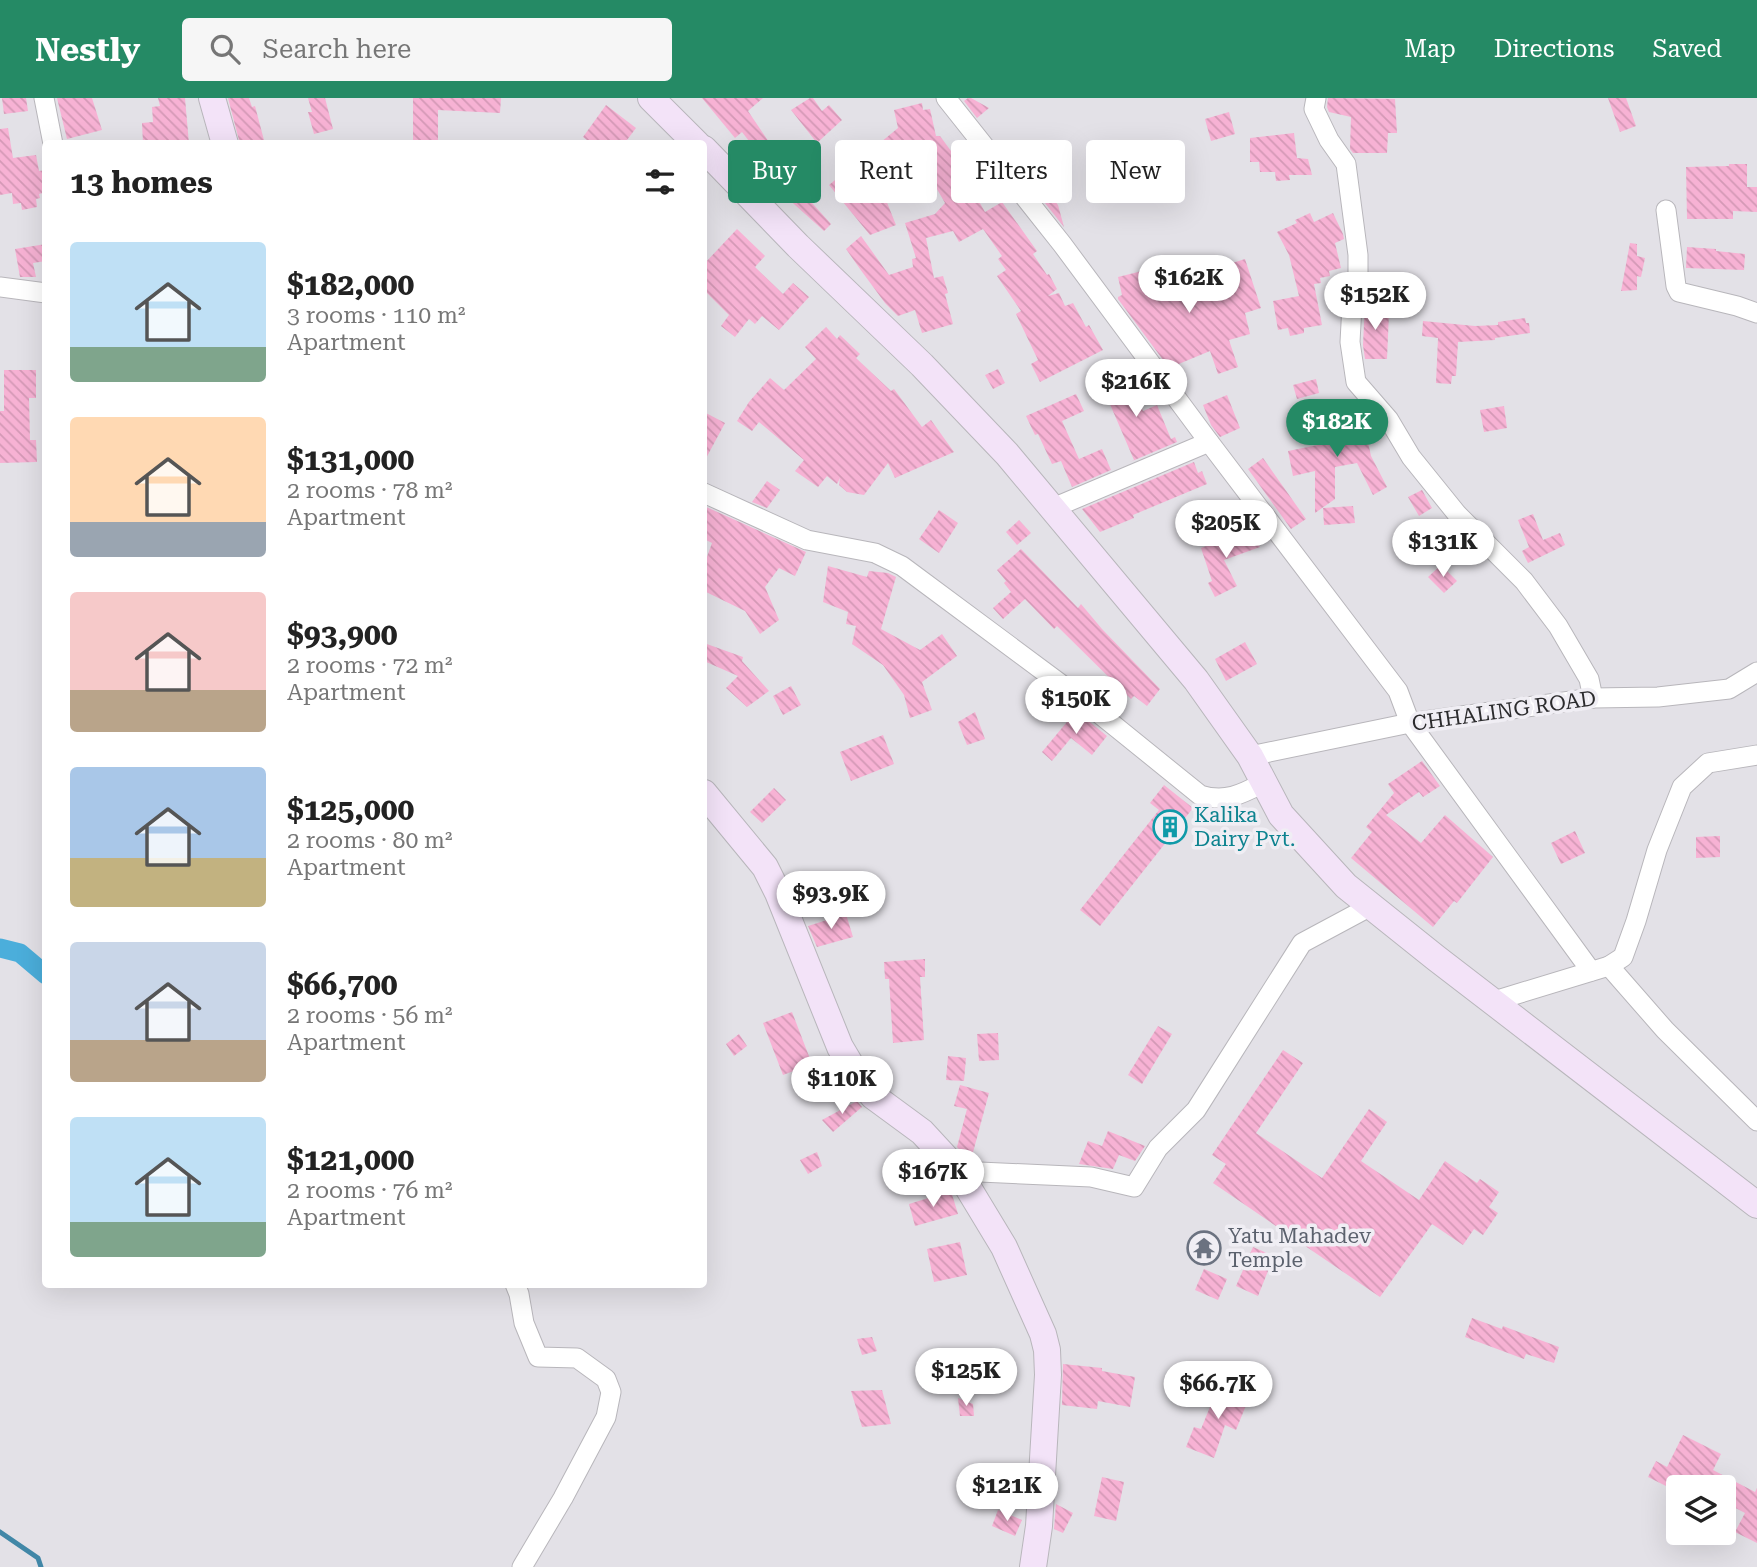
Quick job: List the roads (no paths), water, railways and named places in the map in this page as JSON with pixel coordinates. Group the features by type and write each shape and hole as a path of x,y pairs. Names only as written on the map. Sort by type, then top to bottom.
{"main road":[{"path":"212,98 224,140"},
{"path":"651,98 694,140"},
{"path":"707,152 798,246 922,365 1007,454 1196,680 1250,756 1281,815 1346,886 1757,1205"},
{"path":"707,797 765,867 840,1047 856,1074 873,1096 922,1132 958,1171 1004,1247 1043,1334 1048,1375 1039,1526 1032,1567"}],"street":[{"path":"44,98 52,140"},
{"path":"946,98 1062,244 1398,691 1410,723 1600,968 1757,1121"},
{"path":"1316,98 1314,109 1329,141 1346,164 1358,255 1358,279 1352,304 1350,342 1356,382 1389,420 1411,457 1457,514 1524,581 1551,617 1589,680 1593,698"},
{"path":"1666,210 1679,292 1757,313"},
{"path":"0,287 42,292"},
{"path":"1053,508 1209,442"},
{"path":"707,494 807,540 875,553 902,566 1085,702 1200,795 1222,799 1236,797 1265,782"},
{"name":"CHHALING ROAD","path":"1250,756 1410,723 1593,698 1658,697 1729,689 1757,673"},
{"path":"1494,1001 1600,968 1623,957 1657,850 1682,787 1708,764 1757,755"},
{"path":"958,1171 1091,1177 1135,1188 1158,1148 1196,1110 1302,943 1371,906"},
{"path":"517,1288 524,1323 538,1357 577,1358 606,1379 611,1392 606,1417 522,1567"}],"waterway":[{"path":"0,948 20,953 42,972"},
{"path":"0,1532 38,1558 41,1567"}],"place":[{"name":"Kalika Dairy Pvt.","path":"1170,827"},
{"name":"Yatu Mahadev Temple","path":"1204,1248"}]}
